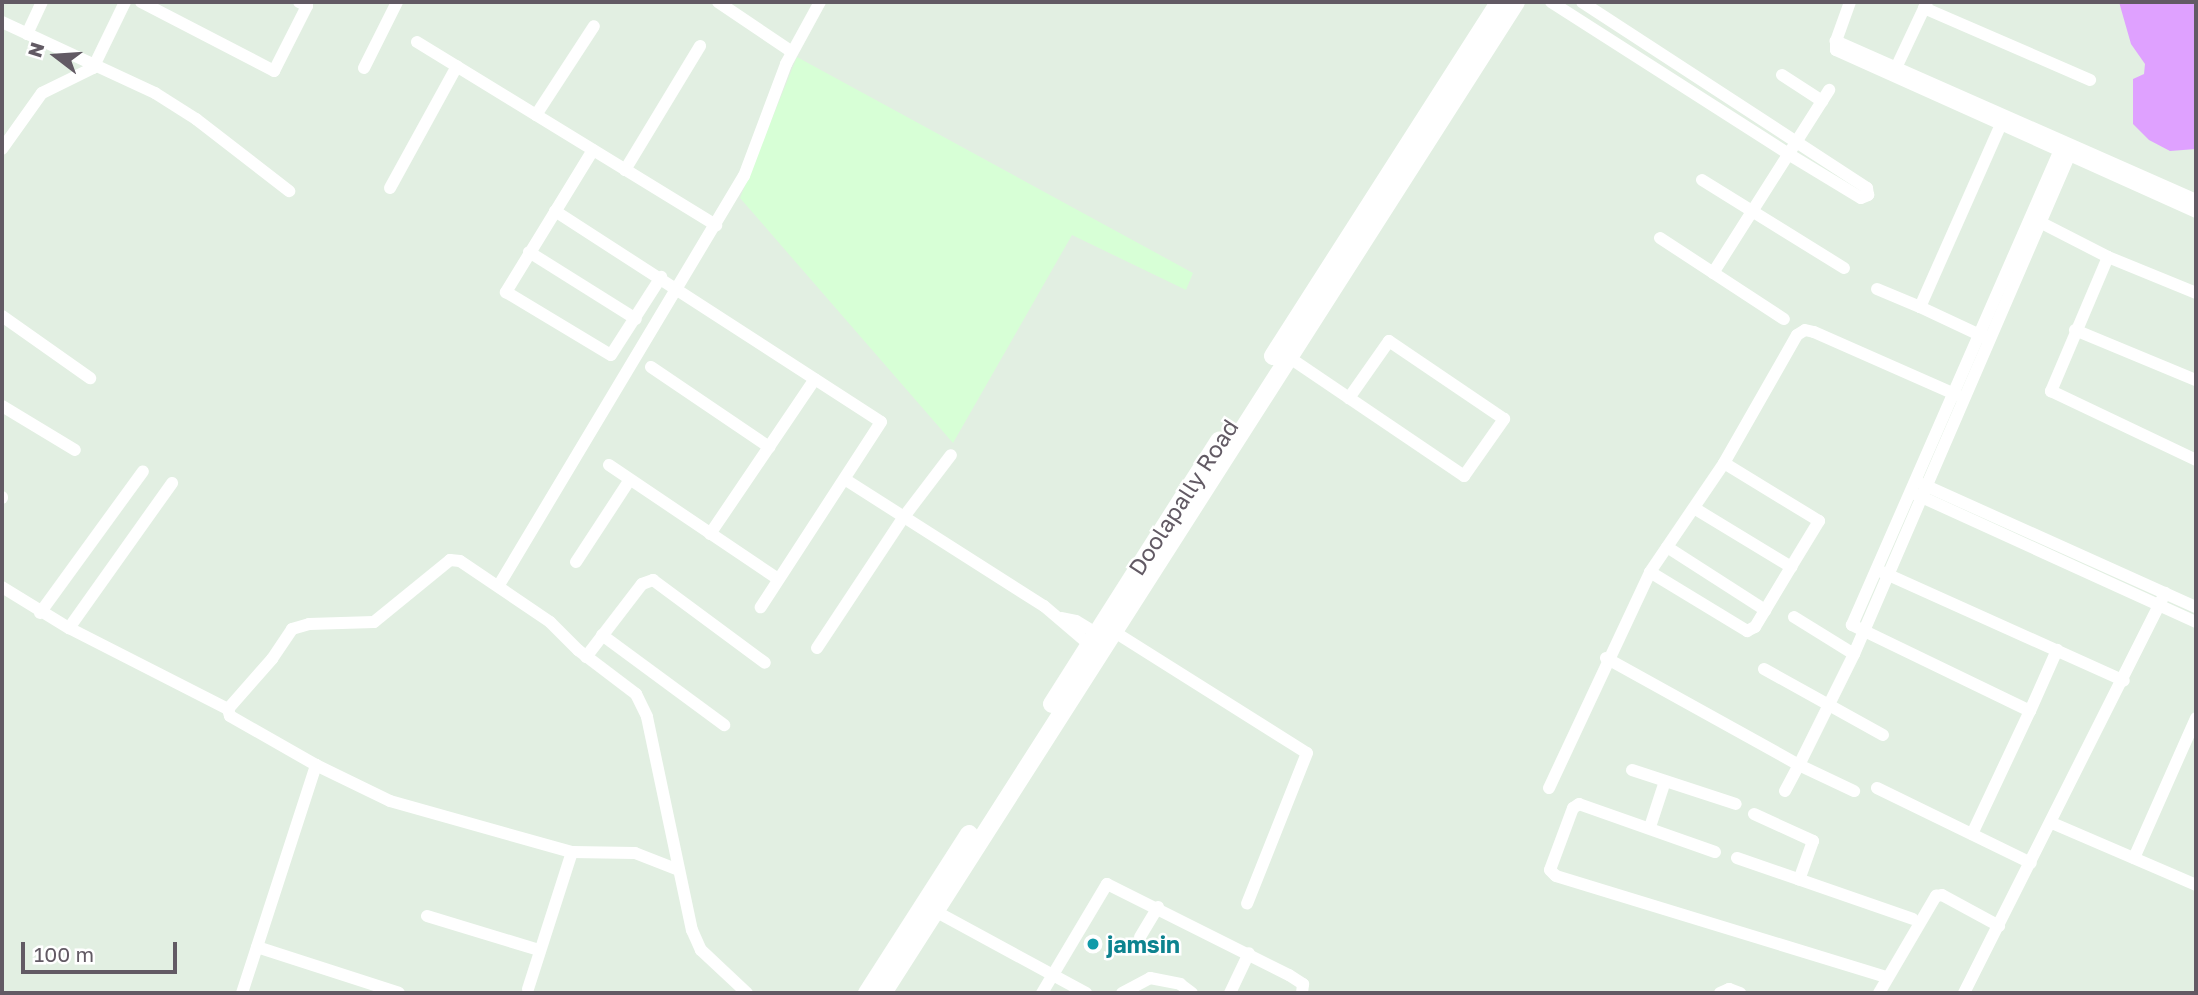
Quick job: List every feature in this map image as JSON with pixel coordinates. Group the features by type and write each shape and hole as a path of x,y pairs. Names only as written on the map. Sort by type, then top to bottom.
{"main road":[{"name":"Doolapally Road","path":"1100,636 1403,183 1499,2"},
{"name":"Doolapally Road","path":"867,993 947,879 1464,70 1517,2"},
{"path":"883,993 935,911 947,879 1100,636"}],"street":[{"path":"27,34 42,2"},
{"path":"2,149 42,93 93,68 125,2"},
{"path":"141,2 274,71 307,6 299,2"},
{"path":"364,68 397,2"},
{"path":"718,2 792,52"},
{"path":"499,585 744,176 792,52 820,2"},
{"path":"1551,2 1790,155 1861,198 1868,195 1867,188 1582,2"},
{"path":"1850,2 1836,41 1836,50 1895,70 2066,148 2196,200"},
{"path":"1895,70 1926,5 2090,80"},
{"path":"2,22 93,68 155,93 196,118 289,191"},
{"path":"536,116 594,26"},
{"path":"1618,44 1626,30"},
{"path":"417,42 716,225"},
{"path":"625,170 700,46"},
{"path":"390,188 457,66"},
{"path":"1713,273 1826,96 1782,75"},
{"path":"1725,114 1735,101"},
{"path":"1920,307 2003,120"},
{"path":"2066,148 2196,212"},
{"path":"1919,489 1953,393 1985,337 2066,148"},
{"path":"593,150 506,292 611,355 661,277"},
{"path":"1702,180 1844,268"},
{"path":"555,211 677,287 881,422 846,480 761,607"},
{"path":"2036,220 2108,257 2196,293"},
{"path":"1660,238 1784,319"},
{"path":"529,252 636,319"},
{"path":"2108,257 2051,384 2052,393 2196,460"},
{"path":"1877,289 1985,337"},
{"path":"2,316 90,378"},
{"path":"1549,788 1606,658 1650,572 1724,463 1797,335 1805,330 1966,399"},
{"path":"2075,330 2196,380"},
{"path":"1785,791 1854,654 1857,627 1919,489 1966,399 1985,337"},
{"path":"1287,356 1464,476 1504,419 1389,341 1349,398"},
{"path":"651,367 769,447"},
{"path":"710,534 815,379"},
{"path":"2,406 75,450"},
{"path":"817,648 903,518 951,455"},
{"path":"1650,572 1742,630 1755,627 1819,521 1724,463"},
{"path":"609,466 778,579"},
{"path":"40,613 143,471"},
{"path":"846,480 1062,618 1070,632 1100,636 1307,753 1247,904"},
{"path":"576,562 629,481"},
{"path":"69,628 172,483"},
{"path":"1919,489 2162,599 2196,622"},
{"path":"1695,508 1791,567"},
{"path":"1667,547 1765,610"},
{"path":"228,709 272,659 292,629 309,624 373,622 450,561 460,561 550,622 586,657 636,694 647,718 676,869 701,950 747,993"},
{"path":"1882,573 2124,681"},
{"path":"586,657 642,584 653,580 765,663"},
{"path":"2,587 40,613 228,709 230,716 316,765 390,801 572,852 635,853 676,869"},
{"path":"2162,599 2196,607"},
{"path":"1964,993 2124,681 2162,599"},
{"path":"1794,617 1854,654"},
{"path":"1857,627 2031,711"},
{"path":"602,635 724,725"},
{"path":"1972,834 2057,650"},
{"path":"1606,658 1799,765 1854,791"},
{"path":"1764,669 1883,735"},
{"path":"2134,858 2196,718"},
{"path":"242,993 316,765"},
{"path":"1632,770 1736,804"},
{"path":"1650,827 1665,781"},
{"path":"1877,788 2031,863"},
{"path":"1715,852 1579,804 1573,808 1550,870 1556,876 1887,977"},
{"path":"1754,814 1813,841 1799,880"},
{"path":"2052,822 2196,885"},
{"path":"528,989 572,852"},
{"path":"1737,858 1917,921"},
{"path":"1042,993 1101,886 1116,886 1303,984 1302,993"},
{"path":"1879,993 1917,921 1939,895 1998,926"},
{"path":"1140,937 1158,907"},
{"path":"935,911 1049,977 1086,993"},
{"path":"427,916 539,950"},
{"path":"257,947 399,993"},
{"path":"1230,993 1249,954"},
{"path":"1122,993 1150,978 1172,981 1192,993"}],"shaded area":[{"path":"2119,2 2196,2 2196,149 2170,151 2149,140 2133,124 2133,79 2144,74 2145,64 2131,44"},
{"path":"797,57 1193,273 1186,290 1072,235 953,443 740,198"}],"place":[{"name":"jamsin","path":"1093,944"}]}
